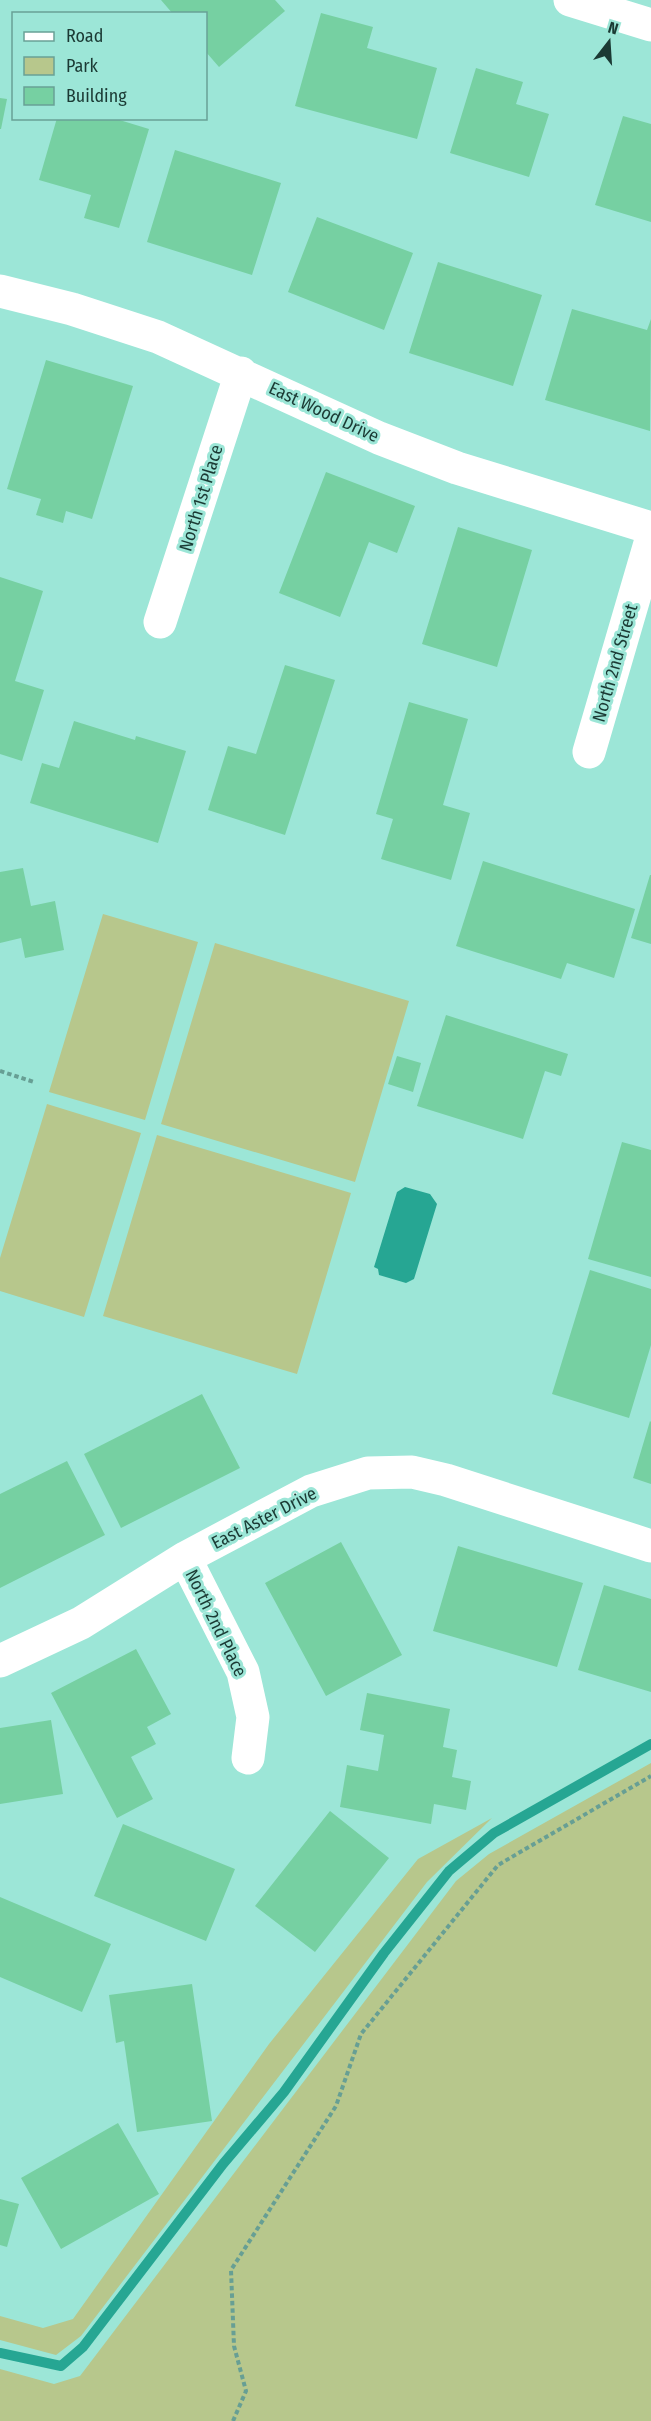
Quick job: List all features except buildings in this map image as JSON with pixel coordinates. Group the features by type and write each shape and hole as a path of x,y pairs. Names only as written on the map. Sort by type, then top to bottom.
{"street":[{"path":"570,0 651,25"},
{"name":"East Wood Drive","path":"0,291 72,309 158,337 379,438 445,463 651,528"},
{"name":"North 1st Place","path":"160,622 241,373"},
{"name":"North 2nd Street","path":"589,752 651,540"},
{"name":"East Aster Drive","path":"0,1660 81,1623 185,1558 311,1491 368,1473 412,1472 446,1480 651,1546"},
{"name":"North 2nd Place","path":"185,1558 243,1672 253,1717 248,1758"}],"path":[{"path":"0,1071 34,1082"},
{"path":"232,2421 246,2391 234,2346 231,2270 336,2106 361,2034 498,1865 651,1776"}],"green space":[{"path":"103,914 198,942 145,1120 49,1092"},
{"path":"215,943 409,1001 355,1182 161,1124"},
{"path":"47,1104 141,1133 84,1317 0,1291 0,1258"},
{"path":"157,1135 351,1193 297,1374 103,1316"},
{"path":"651,1763 651,2421 0,2421 0,2369 54,2384 80,2376 456,1881 489,1854"},
{"path":"492,1818 427,1882 81,2336 56,2355 0,2340 0,2316 43,2328 73,2319 269,2044 418,1859"}],"shaded area":[{"path":"405,1187 430,1194 437,1204 414,1279 406,1283 379,1275 378,1269 374,1267 397,1192"}],"waterway":[{"path":"0,2353 61,2366 83,2347 223,2164 284,2092 384,1953 449,1871 494,1833 651,1744"}]}
